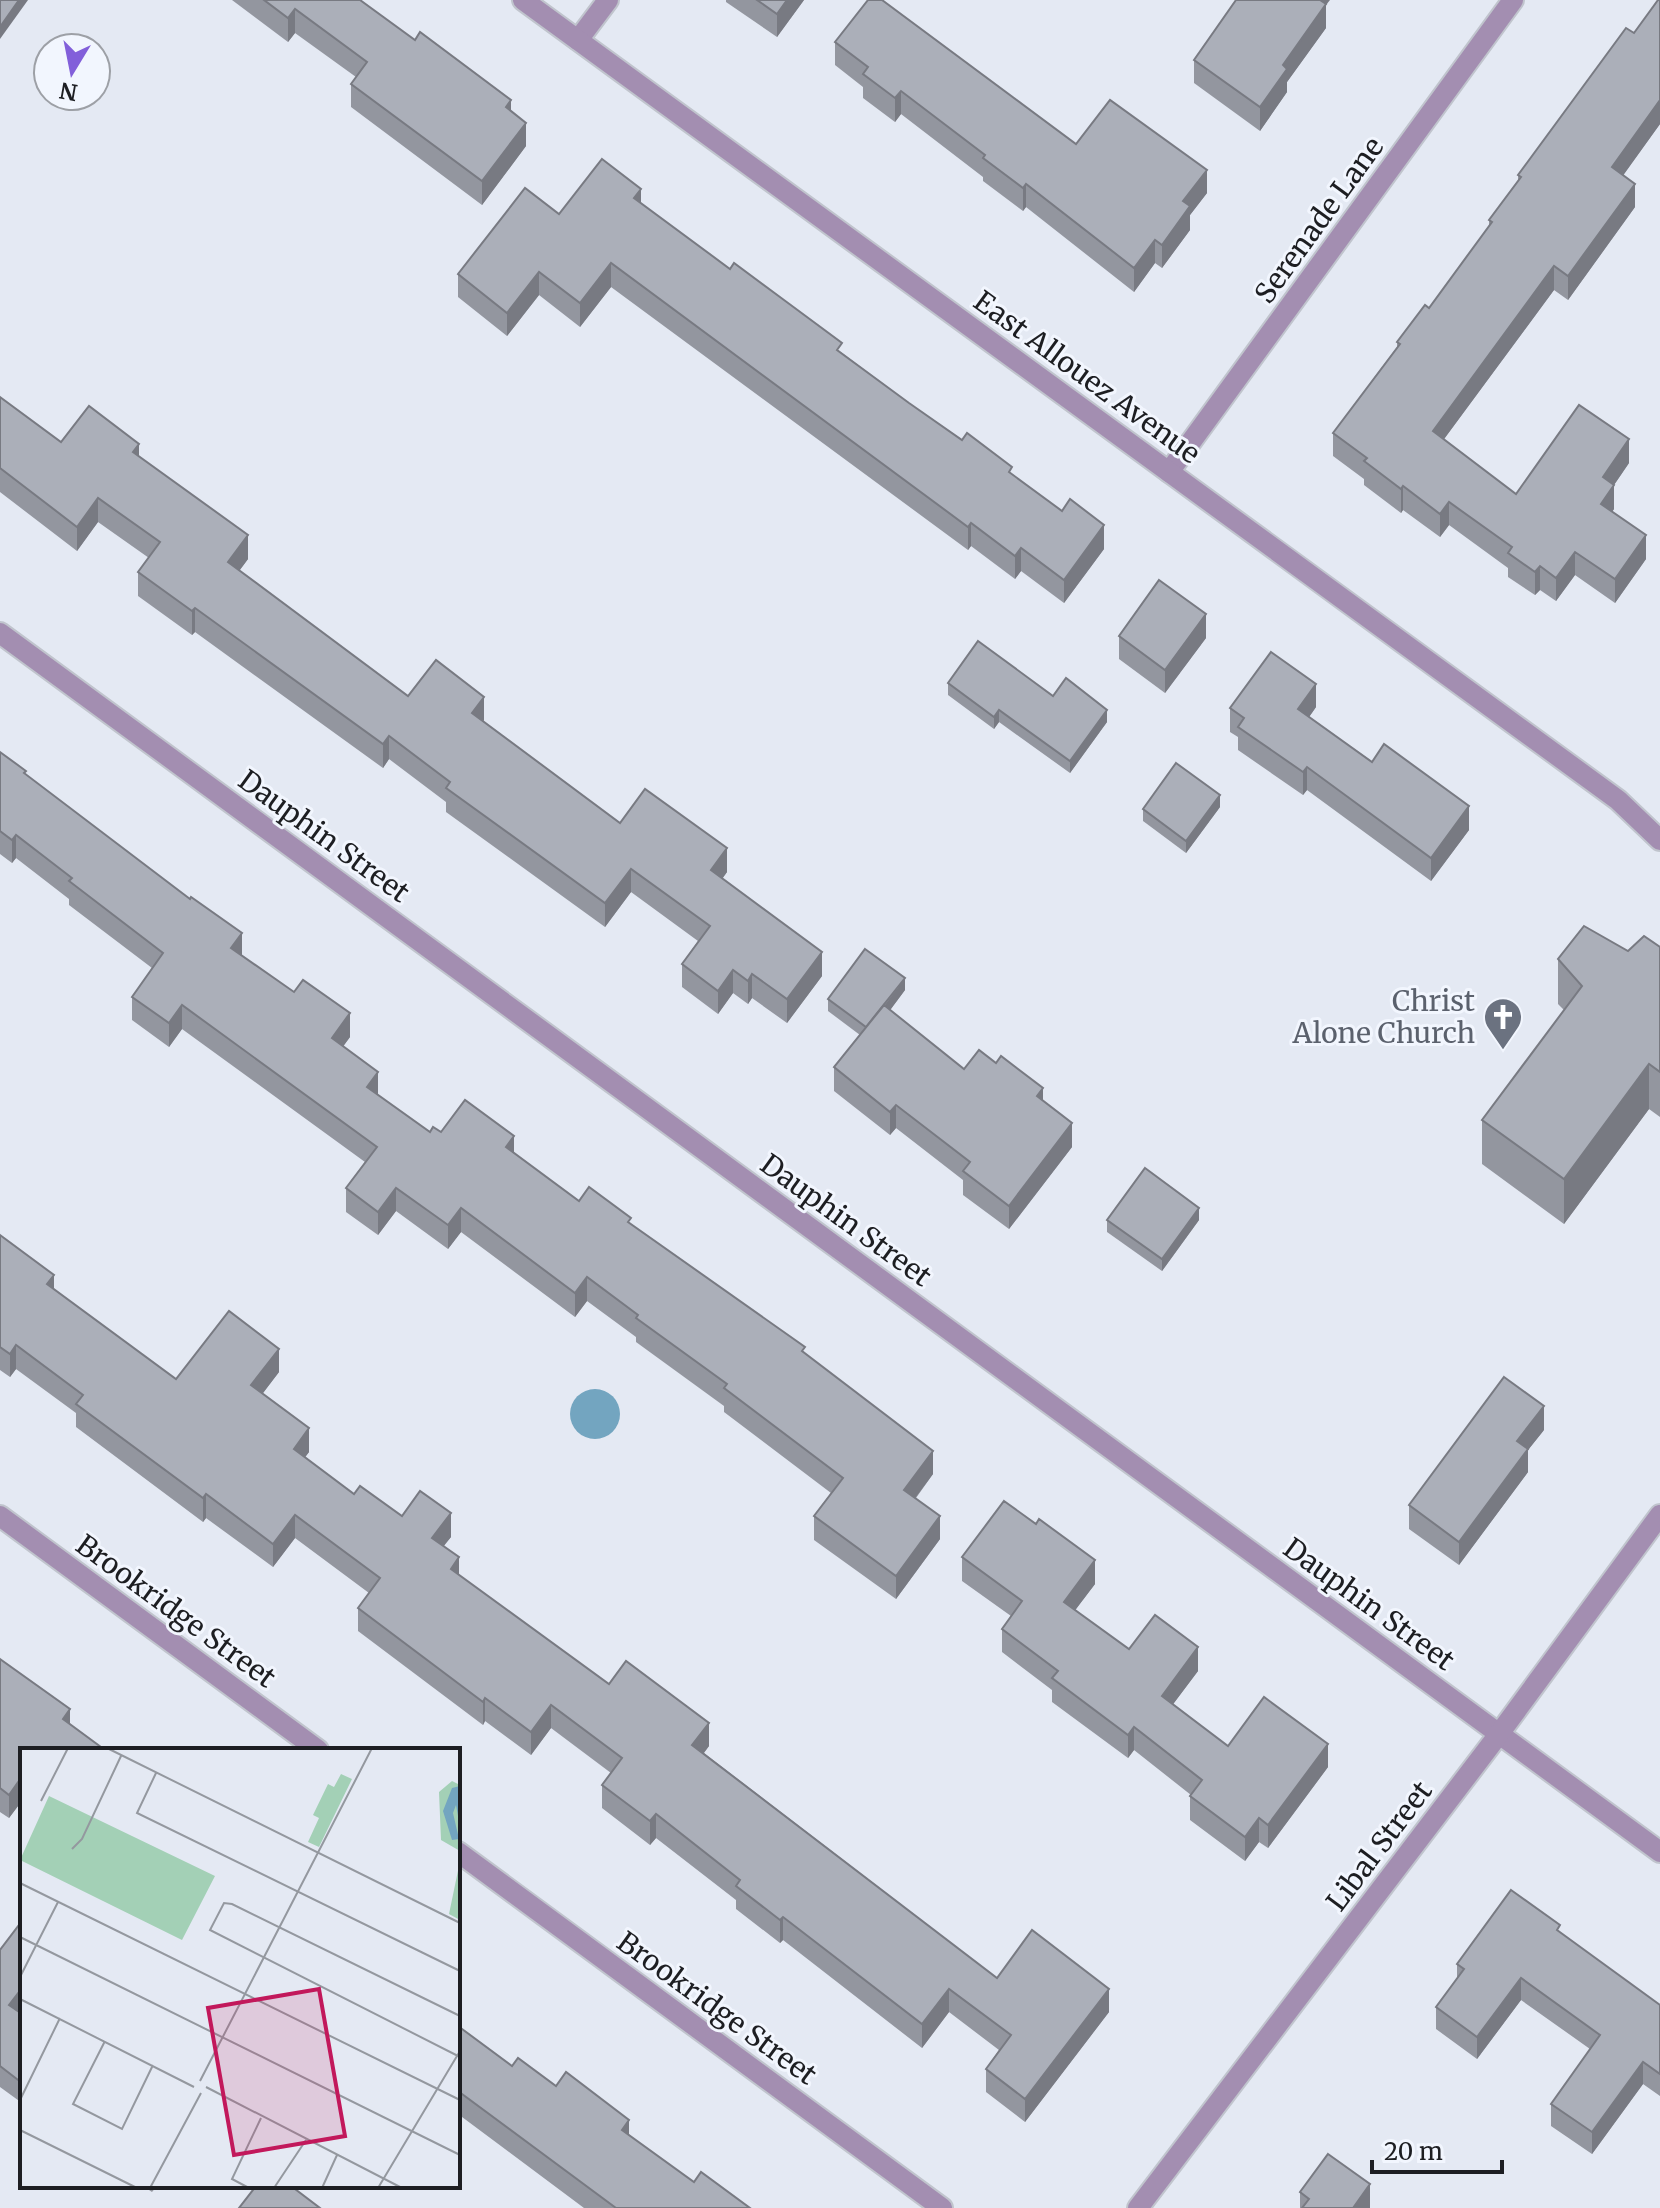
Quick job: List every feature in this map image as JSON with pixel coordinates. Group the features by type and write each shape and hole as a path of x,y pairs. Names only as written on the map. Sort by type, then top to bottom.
{"street":[{"name":"East Allouez Avenue","path":"523,0 1618,800 1660,840"},
{"path":"578,40 608,0"},
{"name":"Serenade Lane","path":"1169,472 1513,0"},
{"name":"Dauphin Street","path":"0,633 1660,1852"},
{"name":"East Allouez Avenue","path":"1618,800 1660,822"},
{"name":"Libal Street","path":"1138,2208 1499,1734 1660,1515"},
{"name":"Brookridge Street","path":"0,1516 315,1748"},
{"name":"Brookridge Street","path":"460,1853 942,2208"}],"water":[{"path":"595,1389 612,1397 620,1414 612,1431 595,1439 578,1431 570,1414 578,1397"}],"building":[{"path":"0,0 19,0 0,27"},
{"path":"264,0 360,0 415,40 420,32 511,100 506,107 526,123 482,181 351,84 367,62 295,9 288,18"},
{"path":"757,0 787,0 777,14"},
{"path":"868,0 882,0 1076,144 1110,100 1207,170 1183,201 1190,206 1162,245 1155,240 1134,268 1026,184 1023,188 983,158 985,155 901,91 895,98 863,74 868,67 835,42"},
{"path":"1236,0 1320,0 1326,4 1283,65 1287,69 1260,107 1194,60"},
{"path":"1658,0 1660,100 1612,167 1635,184 1568,276 1554,266 1433,431 1516,494 1579,405 1629,439 1603,477 1614,485 1601,504 1646,535 1615,579 1575,552 1556,578 1540,566 1535,572 1508,553 1512,547 1449,502 1440,514 1403,486 1401,489 1333,433 1400,344 1397,342 1425,305 1429,308 1492,222 1489,220 1521,177 1518,175 1626,28 1634,33"},
{"path":"602,159 641,189 634,198 730,269 734,263 842,343 837,350 909,403 962,440 967,433 1012,467 1009,472 1062,511 1070,499 1104,525 1064,580 1021,548 1015,556 971,523 968,527 611,263 580,303 539,272 507,313 458,274 525,188 559,214"},
{"path":"0,397 61,442 89,406 139,444 133,452 248,535 228,562 408,696 436,660 484,697 472,713 620,823 645,789 727,848 711,870 822,952 787,999 752,974 748,981 733,970 718,991 682,964 710,926 631,869 605,903 446,788 450,782 389,736 383,744 195,608 192,611 138,572 160,542 98,498 77,527 0,468"},
{"path":"1159,580 1206,614 1165,670 1119,636"},
{"path":"978,641 1053,696 1066,678 1107,710 1070,761 999,710 994,717 948,683"},
{"path":"1271,652 1316,684 1298,709 1372,762 1384,744 1469,806 1431,858 1307,767 1303,772 1238,727 1244,718 1230,708"},
{"path":"0,752 190,899 242,933 231,948 294,992 303,980 350,1013 332,1038 378,1072 367,1087 430,1132 433,1127 441,1132 465,1100 514,1136 506,1147 579,1201 589,1187 631,1218 628,1222 805,1347 802,1351 933,1451 904,1490 940,1516 896,1576 814,1516 843,1478 724,1388 727,1384 636,1318 638,1315 587,1277 575,1293 461,1208 448,1225 396,1188 378,1212 346,1188 377,1147 182,1005 169,1023 132,997 163,953 69,881 72,878 16,835 12,840 0,831"},
{"path":"1176,763 1220,795 1186,841 1143,809"},
{"name":"Christ Alone Church","path":"1584,926 1628,951 1644,936 1660,947 1660,1072 1649,1064 1564,1179 1482,1120 1582,986 1558,959"},
{"path":"865,949 905,978 866,1027 828,999"},
{"path":"884,1005 964,1069 979,1050 996,1063 1001,1056 1043,1088 1037,1096 1072,1123 1009,1206 963,1171 970,1162 896,1105 890,1112 834,1067"},
{"path":"1145,1168 1199,1208 1162,1259 1107,1220"},
{"path":"0,1235 54,1275 47,1284 176,1379 229,1311 279,1349 251,1385 309,1428 294,1449 354,1494 360,1486 402,1516 420,1491 451,1513 432,1538 459,1557 451,1569 609,1684 626,1661 709,1723 692,1745 997,1978 1032,1930 1109,1989 1025,2099 986,2069 1011,2035 949,1989 922,2024 783,1917 780,1920 736,1886 740,1880 656,1814 650,1821 602,1785 622,1758 551,1705 531,1732 485,1698 483,1702 358,1608 380,1578 295,1515 273,1544 206,1494 203,1498 76,1404 83,1395 16,1345 10,1354 0,1347"},
{"path":"1504,1377 1544,1406 1517,1441 1528,1449 1459,1542 1409,1505"},
{"path":"1004,1501 1036,1524 1039,1519 1095,1560 1064,1602 1129,1649 1155,1615 1198,1647 1162,1696 1228,1746 1264,1697 1328,1744 1268,1825 1259,1818 1245,1837 1190,1796 1202,1780 1134,1727 1128,1735 1052,1678 1058,1671 1002,1629 1022,1601 962,1557"},
{"path":"0,1659 70,1709 63,1719 102,1748 20,1748 20,1779 9,1795 0,1788"},
{"path":"1511,1890 1560,1925 1557,1930 1660,2005 1660,2074 1643,2062 1592,2132 1551,2104 1600,2035 1521,1978 1477,2037 1436,2007 1464,1969 1457,1964"},
{"path":"20,1924 20,1991 9,2005 20,2013 20,2081 0,2066 0,1950"},
{"path":"460,2027 512,2066 518,2058 556,2086 566,2072 629,2120 622,2130 694,2182 701,2172 750,2208 616,2208 460,2092"},
{"path":"1328,2154 1370,2184 1353,2208 1302,2208 1309,2199 1300,2192"},
{"path":"254,2188 294,2188 320,2208 239,2208"}],"place":[{"name":"Christ Alone Church","path":"1503,1051"}]}
